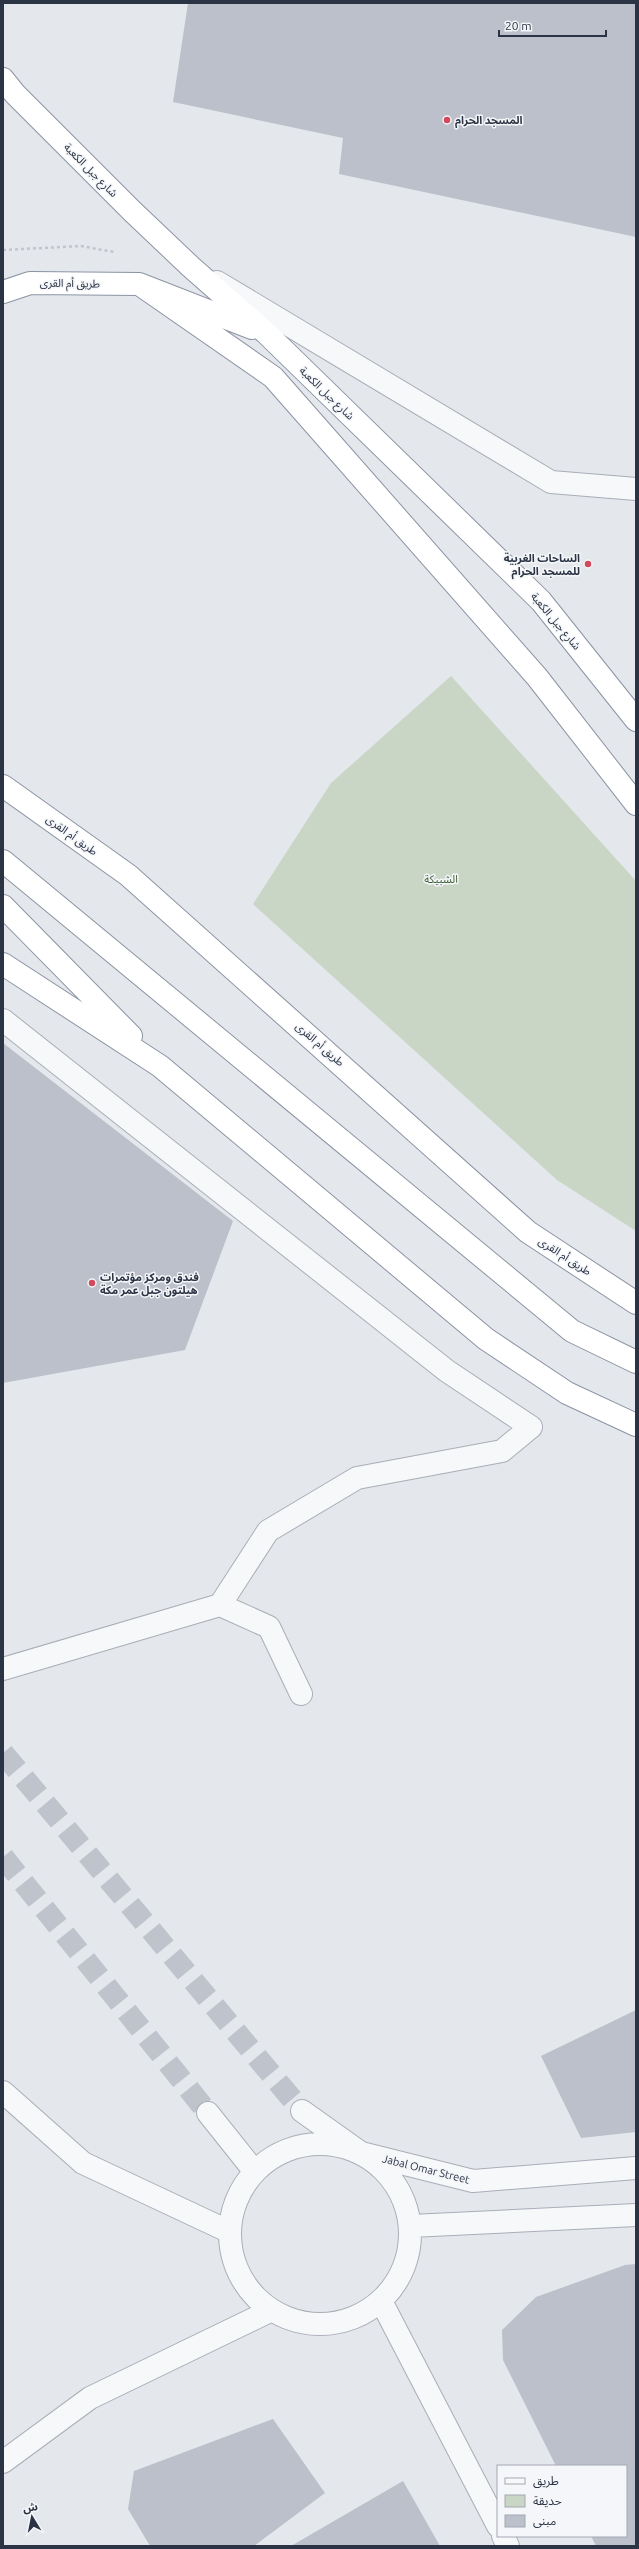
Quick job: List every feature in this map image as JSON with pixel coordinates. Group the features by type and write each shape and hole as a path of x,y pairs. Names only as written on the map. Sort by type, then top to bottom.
{"highway":[{"name":"شارع جبل الكعبة","path":"3,79 15,94 190,267 266,334 541,601 636,720"},
{"name":"طريق أم القرى","path":"3,292 30,283 139,284"},
{"path":"139,284 266,334"},
{"path":"139,284 273,377 537,677 636,804"},
{"name":"طريق أم القرى","path":"3,786 128,875 528,1232 636,1303"},
{"path":"3,861 572,1331 636,1362"},
{"path":"3,906 160,1066 486,1339 567,1394 636,1425"},
{"path":"3,964 160,1066"}],"street":[{"path":"190,267 551,482 636,490"},
{"path":"3,1020 447,1371 531,1427 502,1451 357,1478 268,1531 220,1605 3,1669"},
{"path":"220,1605 269,1627 301,1694"},
{"path":"3,2092 83,2163 230,2232"},
{"name":"Jabal Omar Street","path":"302,2111 361,2153 473,2181 636,2168"},
{"path":"208,2113 255,2172"},
{"path":"334,2144 361,2153 386,2171 403,2197 411,2226 409,2254 399,2279 382,2300 357,2316 329,2324 299,2322 272,2310 249,2290 234,2263 230,2232 233,2210 242,2190 255,2172 278,2154 305,2145 334,2144"},
{"path":"411,2226 636,2215"},
{"path":"382,2300 497,2524"},
{"path":"3,2462 90,2398 272,2310"},
{"path":"504,2537 508,2546"}],"green space":[{"name":"الشبيكة","path":"451,676 636,881 636,1231 557,1180 253,904 331,783"}],"building":[{"name":"المسجد الحرام","path":"188,3 636,3 636,237 339,174 343,138 173,102"},
{"path":"3,1043 233,1221 185,1350 3,1383"},
{"path":"636,2010 636,2132 581,2138 541,2056"},
{"path":"636,2264 636,2546 596,2546 592,2537 627,2537 627,2465 556,2465 503,2360 502,2330 536,2297 625,2265"},
{"path":"273,2419 325,2493 254,2546 150,2546 128,2509 134,2471"},
{"path":"403,2481 440,2546 291,2546"}],"tunnel":[{"path":"3,1753 302,2111"},
{"path":"3,1857 208,2113"}],"place":[{"name":"المسجد الحرام","path":"447,120"},
{"name":"الساحات الغربية للمسجد الحرام","path":"588,564"},
{"name":"فندق ومركز مؤتمرات هيلتون جبل عمر مكة","path":"92,1283"}]}
